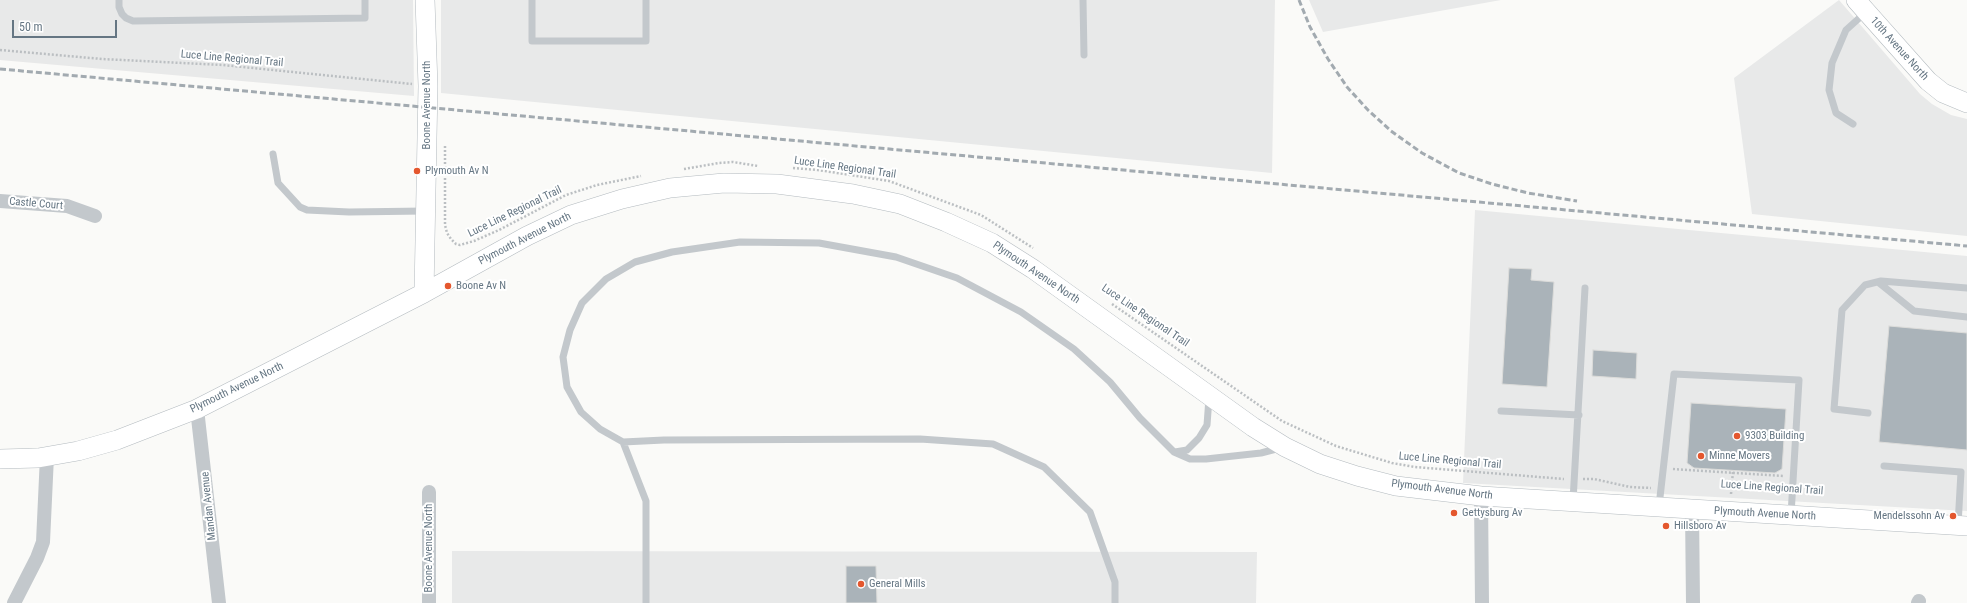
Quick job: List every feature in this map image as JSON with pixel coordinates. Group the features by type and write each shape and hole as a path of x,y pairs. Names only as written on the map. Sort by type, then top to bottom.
{"street":[{"name":"Boone Avenue North","path":"424,293 428,86 425,0"},
{"name":"10th Avenue North","path":"1861,6 1928,81 1943,93 1967,104"},
{"name":"Plymouth Avenue North","path":"0,459 47,456 78,450 117,440 197,409 424,293 527,236 571,215 622,199 670,188 724,183 805,186 900,204 946,222 992,243 1033,269 1209,396 1285,447 1320,464 1396,486 1481,496 1573,501 1659,498 1692,509 1962,526"},
{"name":"Castle Court","path":"0,201 67,206 95,216"},
{"name":"Mandan Avenue","path":"197,409 219,603"},
{"path":"14,603 37,558 43,542 47,456"},
{"name":"Boone Avenue North","path":"429,603 430,492"},
{"path":"1481,496 1482,603"},
{"path":"1692,509 1693,603"}],"lane":[{"path":"119,0 119,7 122,14 126,18 134,21 365,18 365,0"},
{"path":"532,0 532,41 646,41 646,0"},
{"path":"1083,0 1084,55"},
{"path":"1853,124 1836,113 1829,90 1832,63 1846,30 1861,6"},
{"path":"273,154 278,183 300,207 307,210 349,212 426,211"},
{"path":"1115,603 1115,582 1090,512 1044,467 992,444 920,439 664,440 623,442 600,429 581,412 567,387 563,357 570,330 582,303 606,279 635,262 672,252 740,242 819,243 896,257 957,278 1021,312 1074,349 1110,382 1140,418 1174,452 1190,459 1206,459 1260,453 1285,447"},
{"path":"1868,413 1834,409 1842,310 1866,285 1878,282 1967,288"},
{"path":"1878,282 1914,312 1967,317"},
{"path":"1573,501 1585,288"},
{"path":"1659,498 1674,374 1799,380 1791,515"},
{"path":"1174,452 1187,450 1200,438 1207,425 1209,396"},
{"path":"1501,411 1579,415"},
{"path":"623,442 646,501 646,603"},
{"path":"1884,466 1961,472 1959,501 1962,526"},
{"path":"1959,501 1967,501"}],"path":[{"name":"Luce Line Regional Trail","path":"0,50 102,59 223,65 428,86"},
{"name":"Luce Line Regional Trail","path":"445,144 445,225 447,233 451,239 456,244 460,245 474,242 566,195 597,185 649,175"},
{"path":"678,170 733,162 765,166"},
{"name":"Luce Line Regional Trail","path":"792,168 818,170 889,181 914,189 981,215 1037,251"},
{"name":"Luce Line Regional Trail","path":"1110,302 1282,421 1336,446 1380,460 1415,467 1575,479 1594,479 1630,487 1659,498"},
{"path":"1662,468 1793,476"},
{"path":"1731,494 1732,472"},
{"name":"Luce Line Regional Trail","path":"1723,493 1738,494"}],"shaded area":[{"path":"0,0 413,0 414,96 0,60"},
{"path":"441,0 1275,0 1272,173 441,93"},
{"path":"1309,0 1501,0 1323,32"},
{"path":"1839,0 1920,94 1932,104 1951,115 1967,119 1967,236 1752,214 1734,78"},
{"path":"1475,210 1967,256 1967,511 1463,483"},
{"path":"452,551 1257,552 1256,603 452,603"}],"building":[{"path":"1509,268 1532,269 1531,280 1554,282 1547,387 1502,384"},
{"path":"1889,326 1967,333 1967,450 1879,442"},
{"path":"1593,350 1637,353 1636,379 1592,376"},
{"name":"9303 Building","path":"1691,403 1786,409 1782,469 1775,473 1694,468 1687,463"},
{"name":"General Mills","path":"846,566 876,566 877,603 846,603"}],"railway":[{"path":"1299,0 1310,27 1328,59 1347,87 1368,110 1391,131 1422,153 1459,173 1492,184 1528,193 1577,201"},
{"path":"0,69 1967,246"}],"place":[{"name":"Plymouth Av N","path":"417,171"},
{"name":"Boone Av N","path":"448,286"},
{"name":"9303 Building","path":"1737,436"},
{"name":"Minne Movers","path":"1701,456"},
{"name":"Gettysburg Av","path":"1454,513"},
{"name":"Mendelssohn Av","path":"1953,516"},
{"name":"Hillsboro Av","path":"1666,526"},
{"name":"General Mills","path":"861,584"}]}
